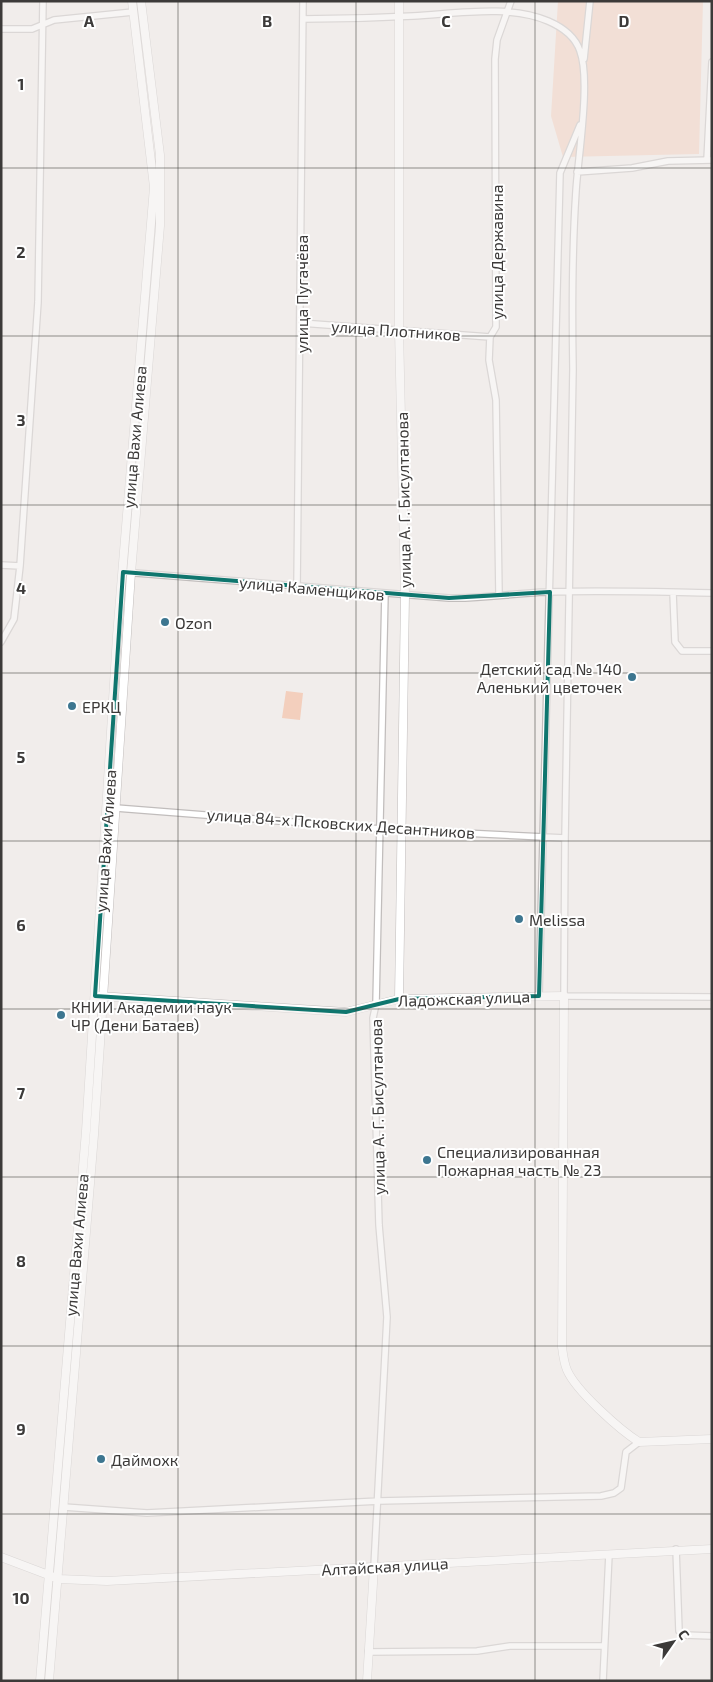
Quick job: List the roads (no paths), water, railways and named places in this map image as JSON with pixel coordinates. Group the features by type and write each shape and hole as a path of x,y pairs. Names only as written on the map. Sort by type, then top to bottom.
{"main road":[{"name":"улица Вахи Алиева","path":"49,1681 59,1579 99,996 123,572 154,187 132,1"},
{"name":"улица Вахи Алиева","path":"40,1681 116,808 131,573 160,226 162,177 141,1"},
{"name":"улица А. Г. Бисултанова","path":"398,999 405,595 399,330 399,1"},
{"name":"Ладожская улица","path":"99,996 346,1012 398,999 564,996"},
{"path":"564,996 562,1339 567,1370 580,1391 629,1436 639,1442 712,1439"},
{"name":"Алтайская улица","path":"1,1557 59,1579 107,1581 676,1549 712,1549"},
{"path":"366,1681 374,1567"}],"street":[{"path":"1,642 14,619 20,566 38,302 44,1"},
{"name":"улица Пугачёва","path":"297,587 303,1"},
{"name":"улица Державина","path":"499,594 496,400 489,368 490,337 496,327 495,59 498,40 512,1"},
{"path":"590,1 583,63 572,311 564,996 712,997"},
{"path":"1,29 32,29 54,20 133,12"},
{"path":"303,20 508,12 546,20 563,28 573,38 580,50 583,63"},
{"path":"577,172 632,168 668,161 709,160 712,62"},
{"path":"539,996 560,173 582,119"},
{"name":"улица Плотников","path":"301,322 490,337"},
{"path":"1,565 20,566"},
{"name":"улица Каменщиков","path":"123,572 385,594 482,599 499,594 550,592 712,593"},
{"path":"673,592 675,642 678,648 682,651 712,651"},
{"name":"улица А. Г. Бисултанова","path":"374,1567 379,1501 387,1317 379,1215 373,1018 376,1004 382,829 385,594"},
{"name":"улица 84-х Псковских Десантников","path":"116,808 382,829 565,838"},
{"path":"64,1507 147,1513 379,1501 572,1497 614,1493 623,1484 626,1452 639,1442"},
{"path":"676,1549 679,1631 684,1635 712,1636"},
{"path":"603,1681 609,1554"},
{"path":"368,1652 477,1651 510,1646 604,1646"}],"place":[{"name":"Ozon","path":"165,622"},
{"name":"Детский сад № 140 Аленький цветочек","path":"632,677"},
{"name":"ЕРКЦ","path":"72,706"},
{"name":"Melissa","path":"519,919"},
{"name":"КНИИ Академии наук ЧР (Дени Батаев)","path":"61,1015"},
{"name":"Специализированная Пожарная часть № 23","path":"427,1160"},
{"name":"Даймохк","path":"101,1459"}]}
